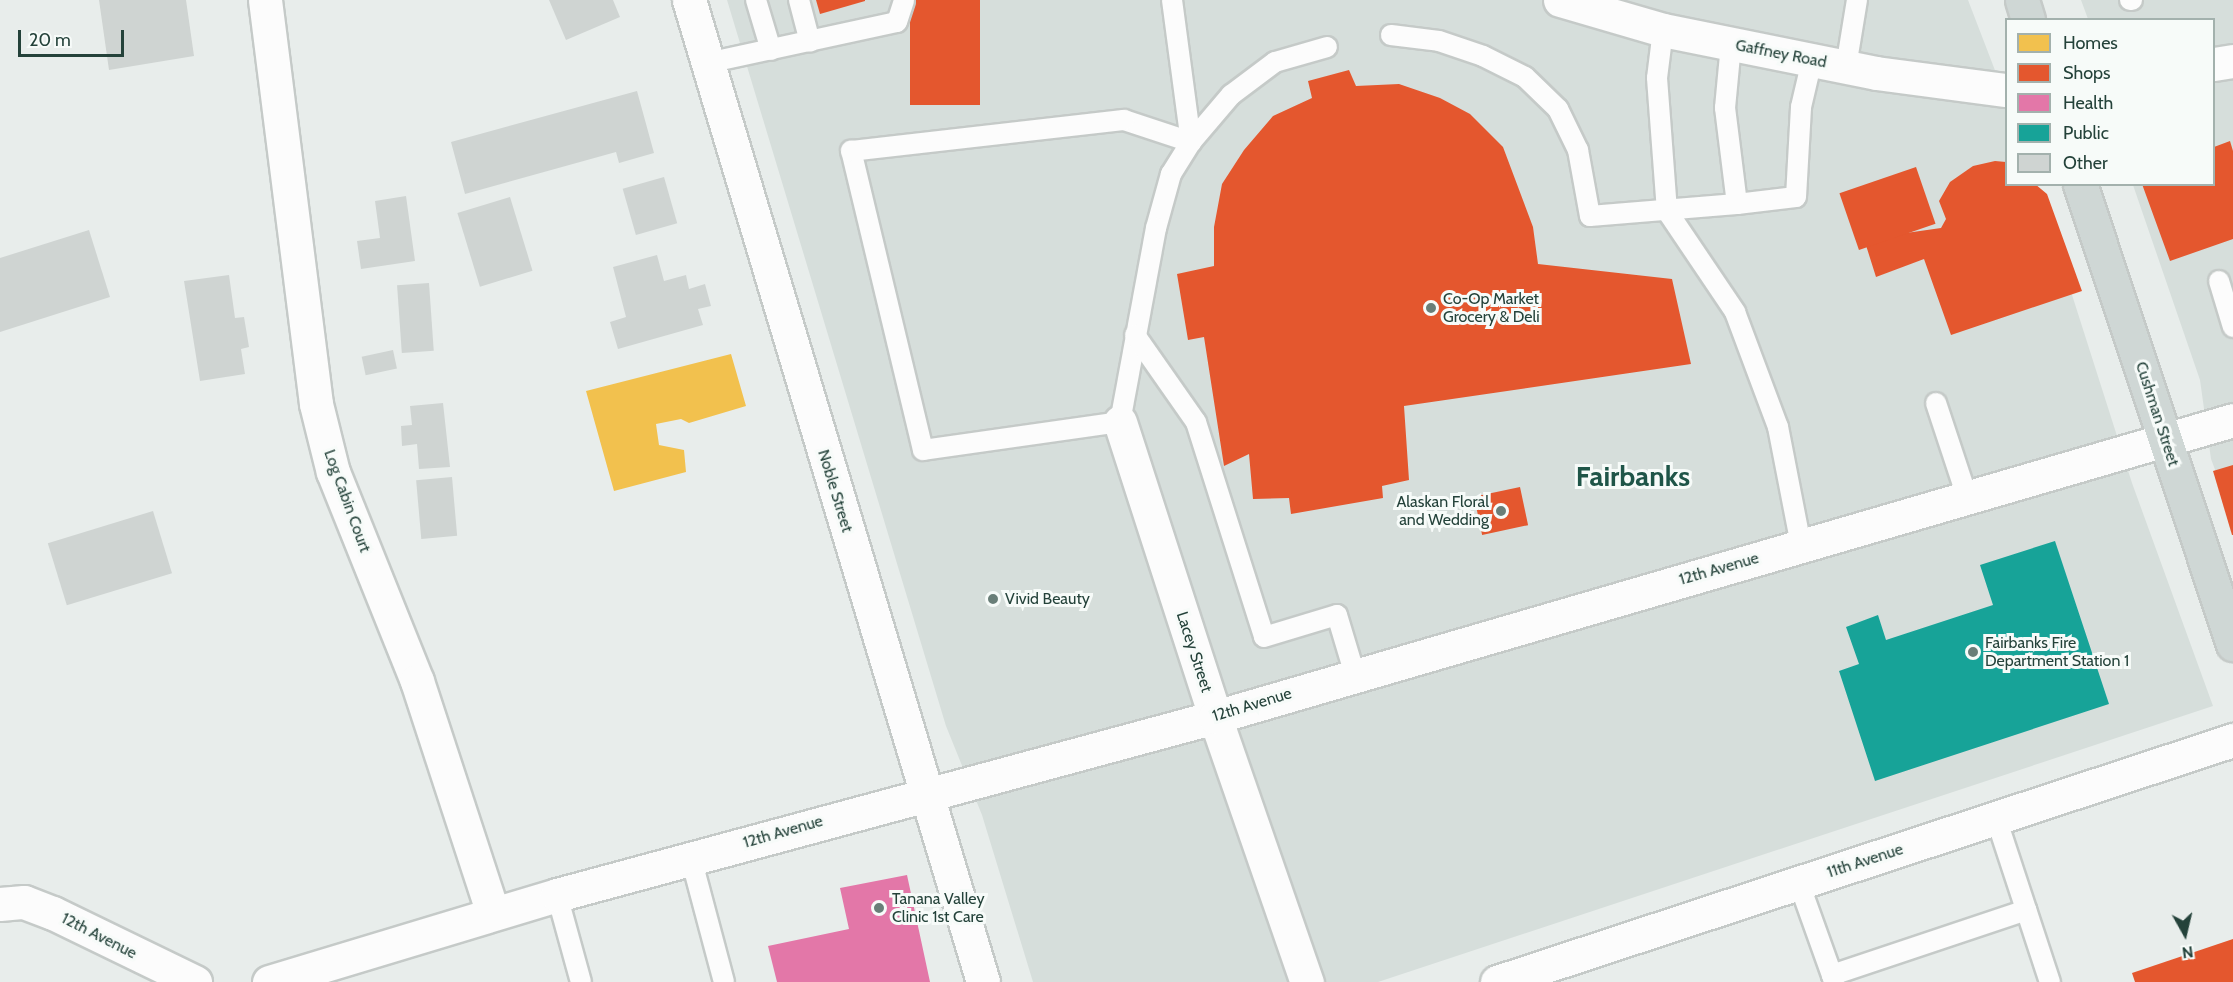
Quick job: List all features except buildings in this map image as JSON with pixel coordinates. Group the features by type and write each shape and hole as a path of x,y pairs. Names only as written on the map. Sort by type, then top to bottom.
{"main road":[{"path":"2022,0 2027,18"},
{"name":"Cushman Street","path":"2081,186 2233,644"}],"street":[{"name":"Log Cabin Court","path":"265,0 316,404 330,460 417,681 494,913"},
{"name":"Noble Street","path":"689,0 924,793 983,982"},
{"name":"Gaffney Road","path":"1560,0 1663,30 1731,44 1846,67 2005,90"},
{"path":"2215,64 2233,61"},
{"name":"12th Avenue","path":"269,982 557,895 924,793 1215,717 2233,420"},
{"name":"Lacey Street","path":"1120,422 1215,717 1307,982"},
{"name":"11th Avenue","path":"1497,982 2233,740"},
{"name":"12th Avenue","path":"0,904 24,902 53,913 195,982"}],"lane":[{"path":"756,0 771,50"},
{"path":"799,0 810,42"},
{"path":"707,63 897,22 904,0"},
{"path":"1172,0 1191,142"},
{"path":"1846,67 1857,0"},
{"path":"1663,30 1657,78 1667,211 1735,312 1778,427 1801,545"},
{"path":"1391,35 1439,41 1483,56 1525,77 1558,109 1578,150 1590,216 1667,211 1796,197 1801,107 1812,60"},
{"path":"1731,44 1725,108 1737,204"},
{"path":"1191,142 1124,120 851,151 923,450 1120,422 1135,334 1171,174 1191,142 1231,95 1275,62 1327,47"},
{"path":"2219,281 2233,327"},
{"path":"1135,334 1196,422 1264,637 1337,615 1355,675"},
{"path":"1936,403 1967,497"},
{"path":"1996,818 2050,982"},
{"path":"691,858 724,982"},
{"path":"1799,883 1833,979 2026,910"},
{"path":"557,895 581,982"}],"shaded area":[{"path":"727,0 1968,0 2005,96 2005,186 2037,186 2132,483 2213,706 1378,982 1033,982 982,815 946,726"},
{"path":"2081,0 2233,0 2233,517 2211,459 2200,380 2133,186 2215,186 2215,18 2088,18"}],"place":[{"name":"Co-Op Market Grocery & Deli","path":"1431,308"},
{"name":"Alaskan Floral and Wedding","path":"1501,511"},
{"name":"Vivid Beauty","path":"993,599"},
{"name":"Fairbanks Fire Department Station 1","path":"1973,652"},
{"name":"Tanana Valley Clinic 1st Care","path":"879,908"}],"district":[{"name":"Fairbanks","path":"1633,476"}]}
